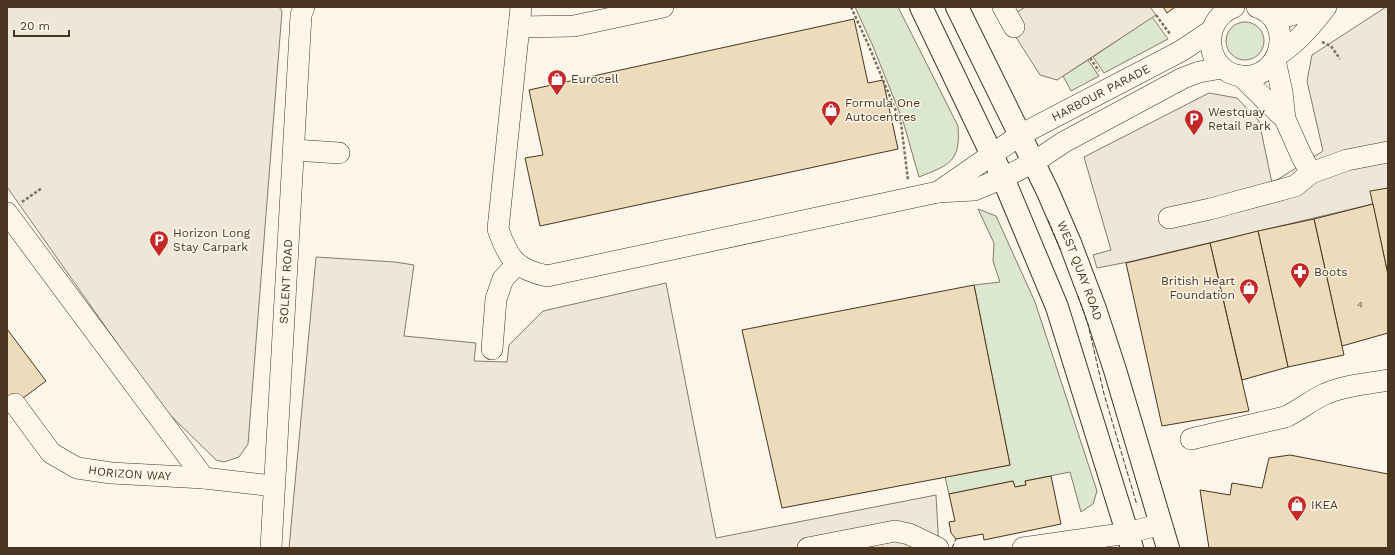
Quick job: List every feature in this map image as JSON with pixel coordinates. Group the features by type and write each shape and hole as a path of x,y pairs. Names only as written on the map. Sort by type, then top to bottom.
{"highway":[{"path":"921,7 1003,178 1057,307 1130,541"},
{"name":"WEST QUAY ROAD","path":"957,7 1034,162 1070,243 1095,309 1168,548"}],"street":[{"path":"663,7 574,26 520,17 498,229 504,248 516,265 530,272 547,276 938,192"},
{"path":"1003,7 1014,27"},
{"path":"1261,9 1287,16 1323,7"},
{"path":"1221,15 1211,51 1215,60 1222,68 1241,76 1260,73 1269,68 1277,57 1303,35 1326,7"},
{"path":"1261,9 1277,24 1281,45 1277,57 1285,119 1311,173"},
{"name":"SOLENT ROAD","path":"271,548 273,486 294,150 301,10"},
{"name":"HARBOUR PARADE","path":"938,192 1020,135 1181,51 1221,15"},
{"name":"HARBOUR PARADE","path":"938,192 974,190 1003,178 1034,162 1064,142 1183,78 1199,72 1222,68"},
{"path":"1241,76 1285,119"},
{"path":"294,150 339,153"},
{"path":"1169,218 1210,209 1295,186 1311,173 1347,160 1388,152"},
{"path":"7,213 204,478"},
{"path":"492,349 496,299 503,279 516,265"},
{"path":"1191,439 1285,417 1324,394 1336,390 1388,380"},
{"name":"HORIZON WAY","path":"14,404 51,453 77,468 111,474 204,478 273,486"},
{"path":"1023,548 1130,541 1161,524"},
{"path":"808,548 895,532 909,534 938,548"}],"path":[{"path":"851,7 868,44 900,123 911,198"},
{"path":"1156,15 1181,51"},
{"path":"1320,41 1331,46 1340,59"},
{"path":"7,213 42,188"}],"green space":[{"path":"855,7 898,7 958,126 958,138 955,155 945,165 938,169 919,177 903,121 872,44"},
{"path":"1152,17 1168,39 1104,73 1093,57"},
{"path":"1245,22 1255,25 1261,31 1264,41 1261,51 1255,57 1245,60 1235,57 1229,51 1226,41 1229,31 1235,25"},
{"path":"1088,60 1099,76 1071,91 1063,76"},
{"path":"978,209 996,216 1035,302 1097,491 1093,504 1081,512 1070,472 1025,481 1026,485 1015,487 1013,481 949,494 945,477 1010,465 974,285 1000,282 993,261 994,243"}],"shaded area":[{"name":"Horizon Long Stay Carpark","path":"7,7 279,7 282,11 248,444 239,457 224,462 216,460 162,407 7,187"},
{"path":"1025,7 1150,7 1156,15 1057,80 1040,75 1005,20"},
{"name":"Westquay Retail Park","path":"1388,7 1388,188 1373,204 1133,261 1097,268 1093,255 1111,250 1084,157 1209,93 1237,98 1259,121 1272,183 1323,151 1307,81 1312,55"},
{"path":"316,257 395,262 414,265 404,336 476,343 474,361 507,362 509,345 543,311 666,283 716,538 936,495 939,548 289,548"}],"building":[{"path":"1163,7 1175,7 1167,13"},
{"path":"854,19 868,83 883,80 898,149 540,226 525,158 543,155 529,90"},
{"path":"1388,188 1388,275 1370,191"},
{"path":"1373,204 1388,275 1388,333 1342,346 1314,219"},
{"name":"Boots","path":"1314,219 1344,355 1288,367 1258,231"},
{"name":"British Heart Foundation","path":"1258,231 1288,367 1242,380 1210,243"},
{"path":"1210,243 1249,411 1162,426 1126,263"},
{"path":"974,285 1010,465 782,508 742,330"},
{"path":"7,329 46,381 7,410"},
{"name":"IKEA","path":"1290,455 1388,474 1388,548 1209,548 1200,490 1230,495 1232,483 1262,488 1269,458"},
{"path":"1051,476 1061,524 984,540 983,534 956,539 951,533 949,522 955,521 949,494 1013,481 1015,487 1026,485 1025,481"}],"fence":[{"path":"1048,220 1062,253"},
{"path":"1078,296 1088,324 1104,394 1137,505"},
{"path":"952,548 956,539"}],"place":[{"name":"Eurocell","path":"557,96"},
{"name":"Formula One Autocentres","path":"831,127"},
{"name":"Westquay Retail Park","path":"1194,136"},
{"name":"Horizon Long Stay Carpark","path":"159,257"},
{"name":"Boots","path":"1300,289"},
{"name":"British Heart Foundation","path":"1249,305"},
{"name":"IKEA","path":"1297,522"}]}
